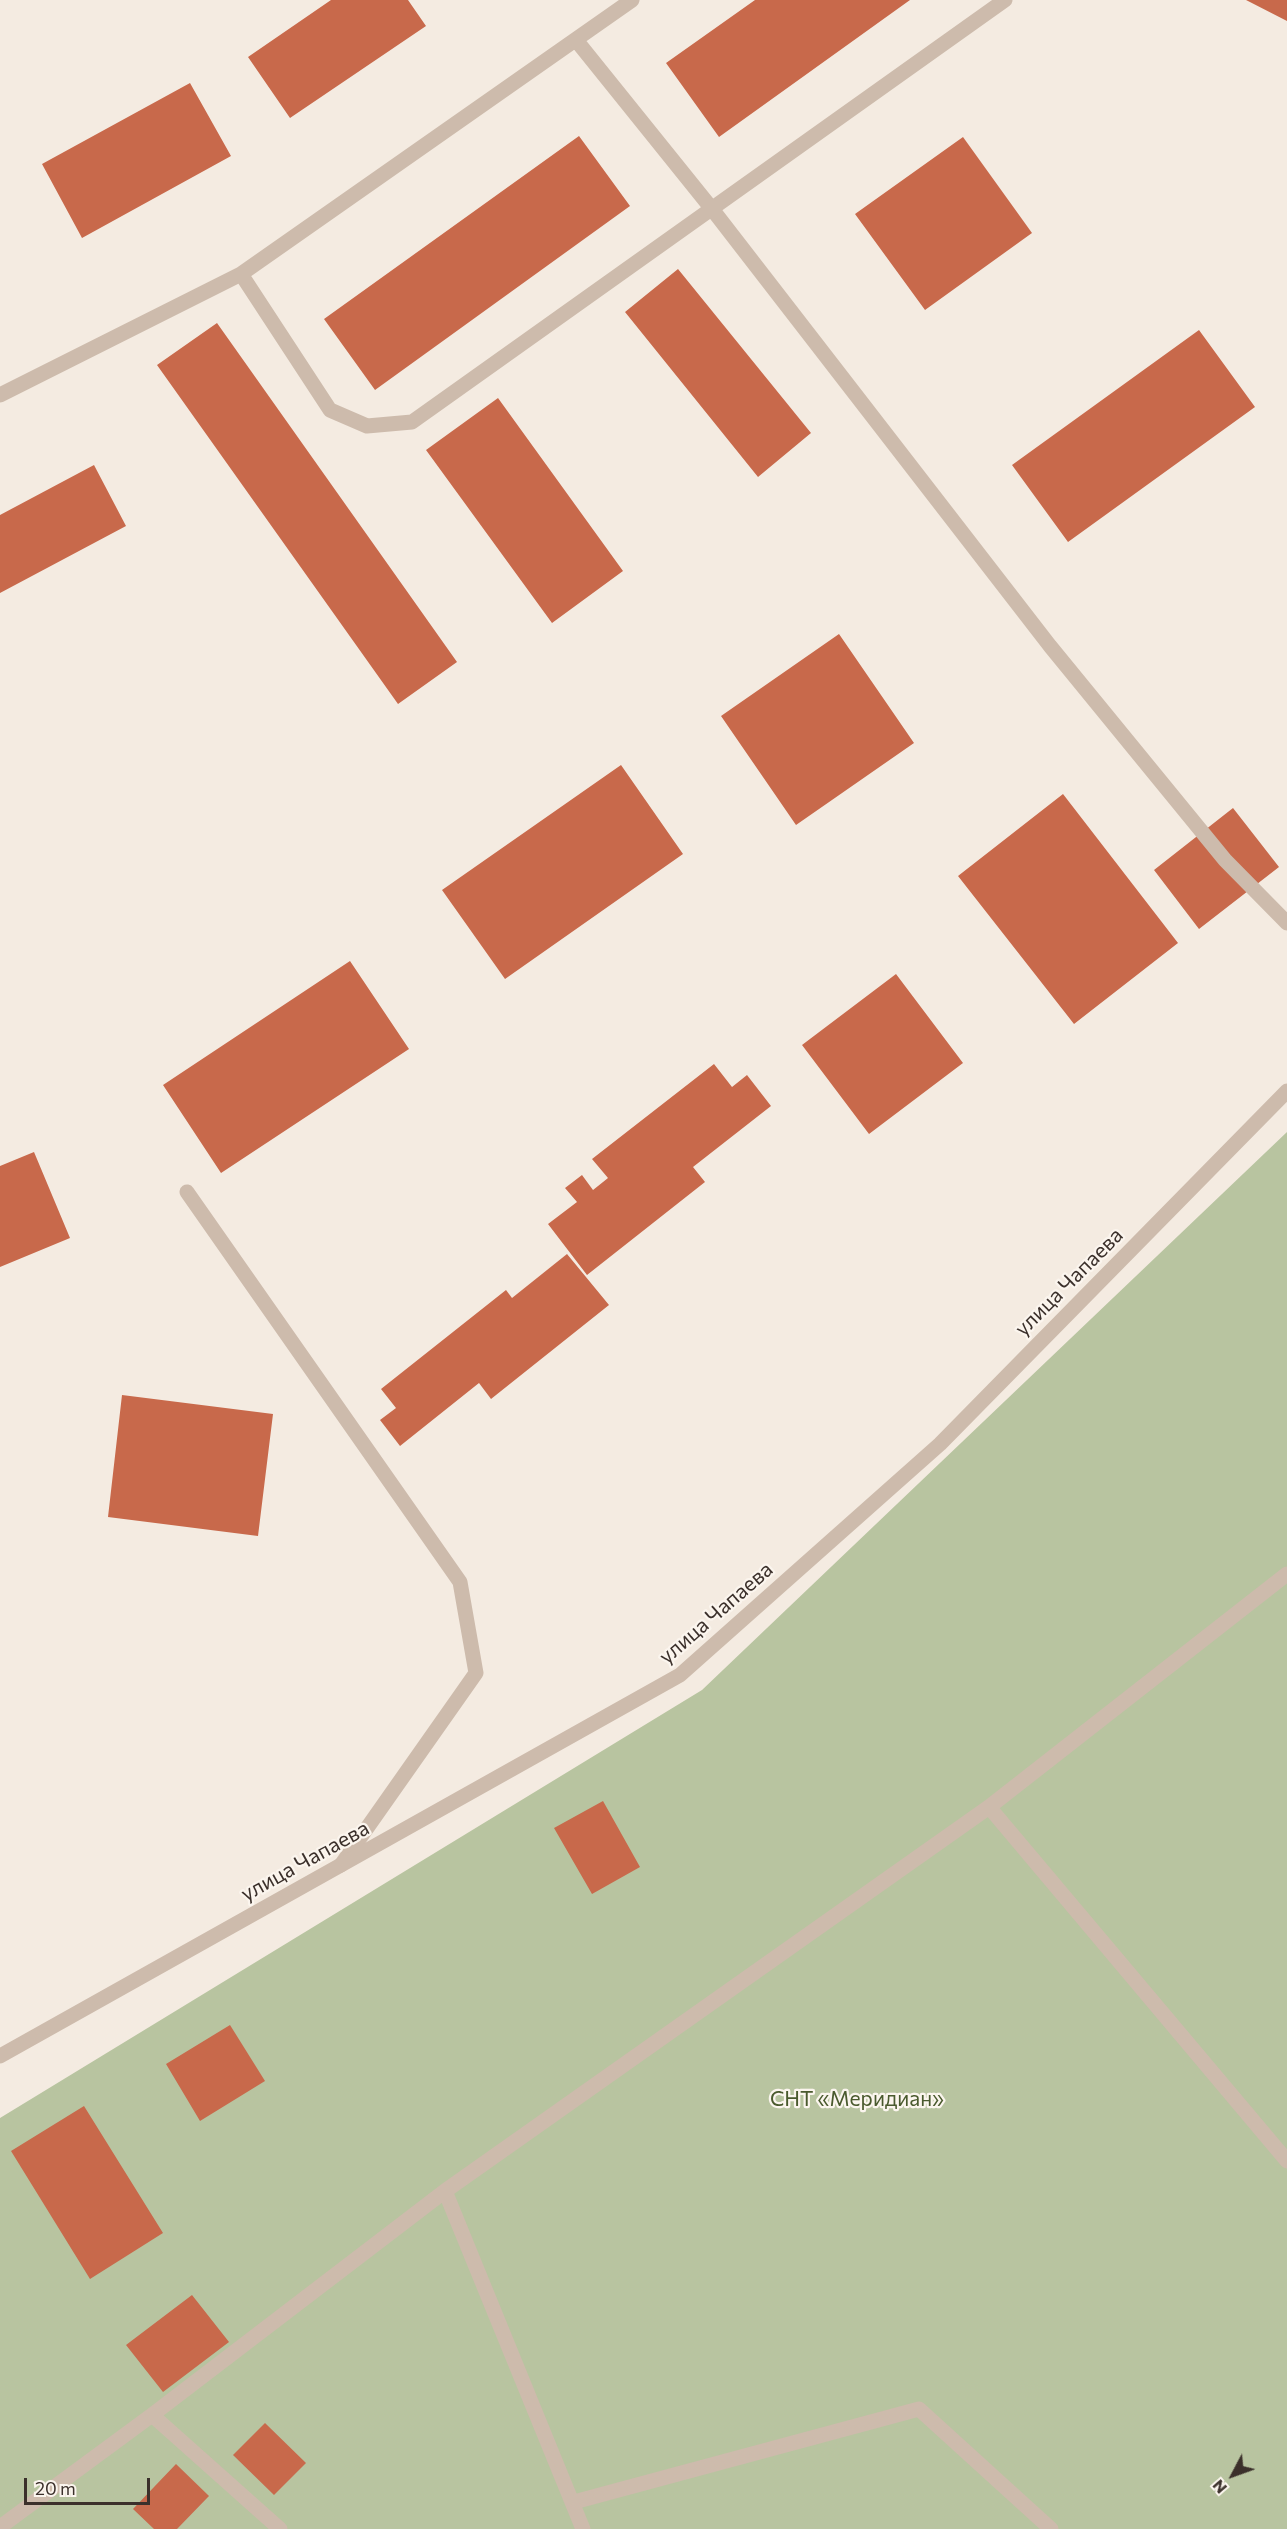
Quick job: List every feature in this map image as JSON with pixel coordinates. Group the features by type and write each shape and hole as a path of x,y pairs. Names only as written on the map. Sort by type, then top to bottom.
{"street":[{"path":"0,395 241,274 632,0"},
{"path":"241,274 330,410 367,426 412,422 1005,0"},
{"path":"576,40 712,208 1050,646 1225,860 1287,923"},
{"name":"улица Чапаева","path":"0,2056 680,1675 940,1444 1287,1091"},
{"path":"187,1192 460,1582 476,1673 341,1865"},
{"path":"0,2527 152,2415 445,2192 989,1807 1287,1574"},
{"path":"989,1807 1287,2161"},
{"path":"445,2192 583,2529"},
{"path":"573,2502 919,2409 1051,2529"},
{"path":"152,2415 280,2529"}],"green space":[{"name":"СНТ «Меридиан»","path":"1287,1132 1287,2529 0,2529 0,2118 702,1690"}],"building":[{"path":"331,0 408,0 426,26 290,118 248,57"},
{"path":"755,0 910,0 719,137 666,63"},
{"path":"1246,0 1287,0 1287,21"},
{"path":"190,83 231,156 82,238 42,164"},
{"path":"579,136 630,206 375,390 324,319"},
{"path":"963,137 1032,233 925,310 855,214"},
{"path":"678,269 811,433 758,477 625,312"},
{"path":"217,323 457,662 398,704 157,365"},
{"path":"1199,330 1255,407 1068,542 1012,465"},
{"path":"498,398 623,571 552,623 426,450"},
{"path":"94,465 126,526 0,593 0,515"},
{"path":"839,634 914,743 796,825 721,716"},
{"path":"621,765 683,854 505,979 442,890"},
{"path":"1063,794 1178,943 1074,1024 958,876"},
{"path":"1233,808 1279,867 1199,929 1154,870"},
{"path":"350,961 409,1049 221,1173 163,1085"},
{"path":"896,974 963,1063 869,1134 802,1045"},
{"path":"714,1064 732,1087 747,1075 771,1106 693,1167 705,1182 587,1275 548,1224 577,1202 565,1188 582,1175 593,1190 608,1178 592,1159"},
{"path":"34,1152 70,1238 0,1267 0,1166"},
{"path":"567,1254 609,1305 491,1399 479,1383 400,1446 380,1420 396,1408 381,1389 506,1290 512,1298"},
{"path":"122,1395 273,1414 258,1536 108,1517"},
{"path":"603,1801 640,1867 592,1894 554,1828"},
{"path":"230,2025 265,2081 200,2121 166,2064"},
{"path":"84,2106 163,2233 90,2279 11,2151"},
{"path":"192,2295 229,2342 163,2392 126,2345"},
{"path":"265,2423 306,2463 274,2495 233,2455"},
{"path":"176,2464 209,2496 177,2529 154,2529 133,2509"}]}
